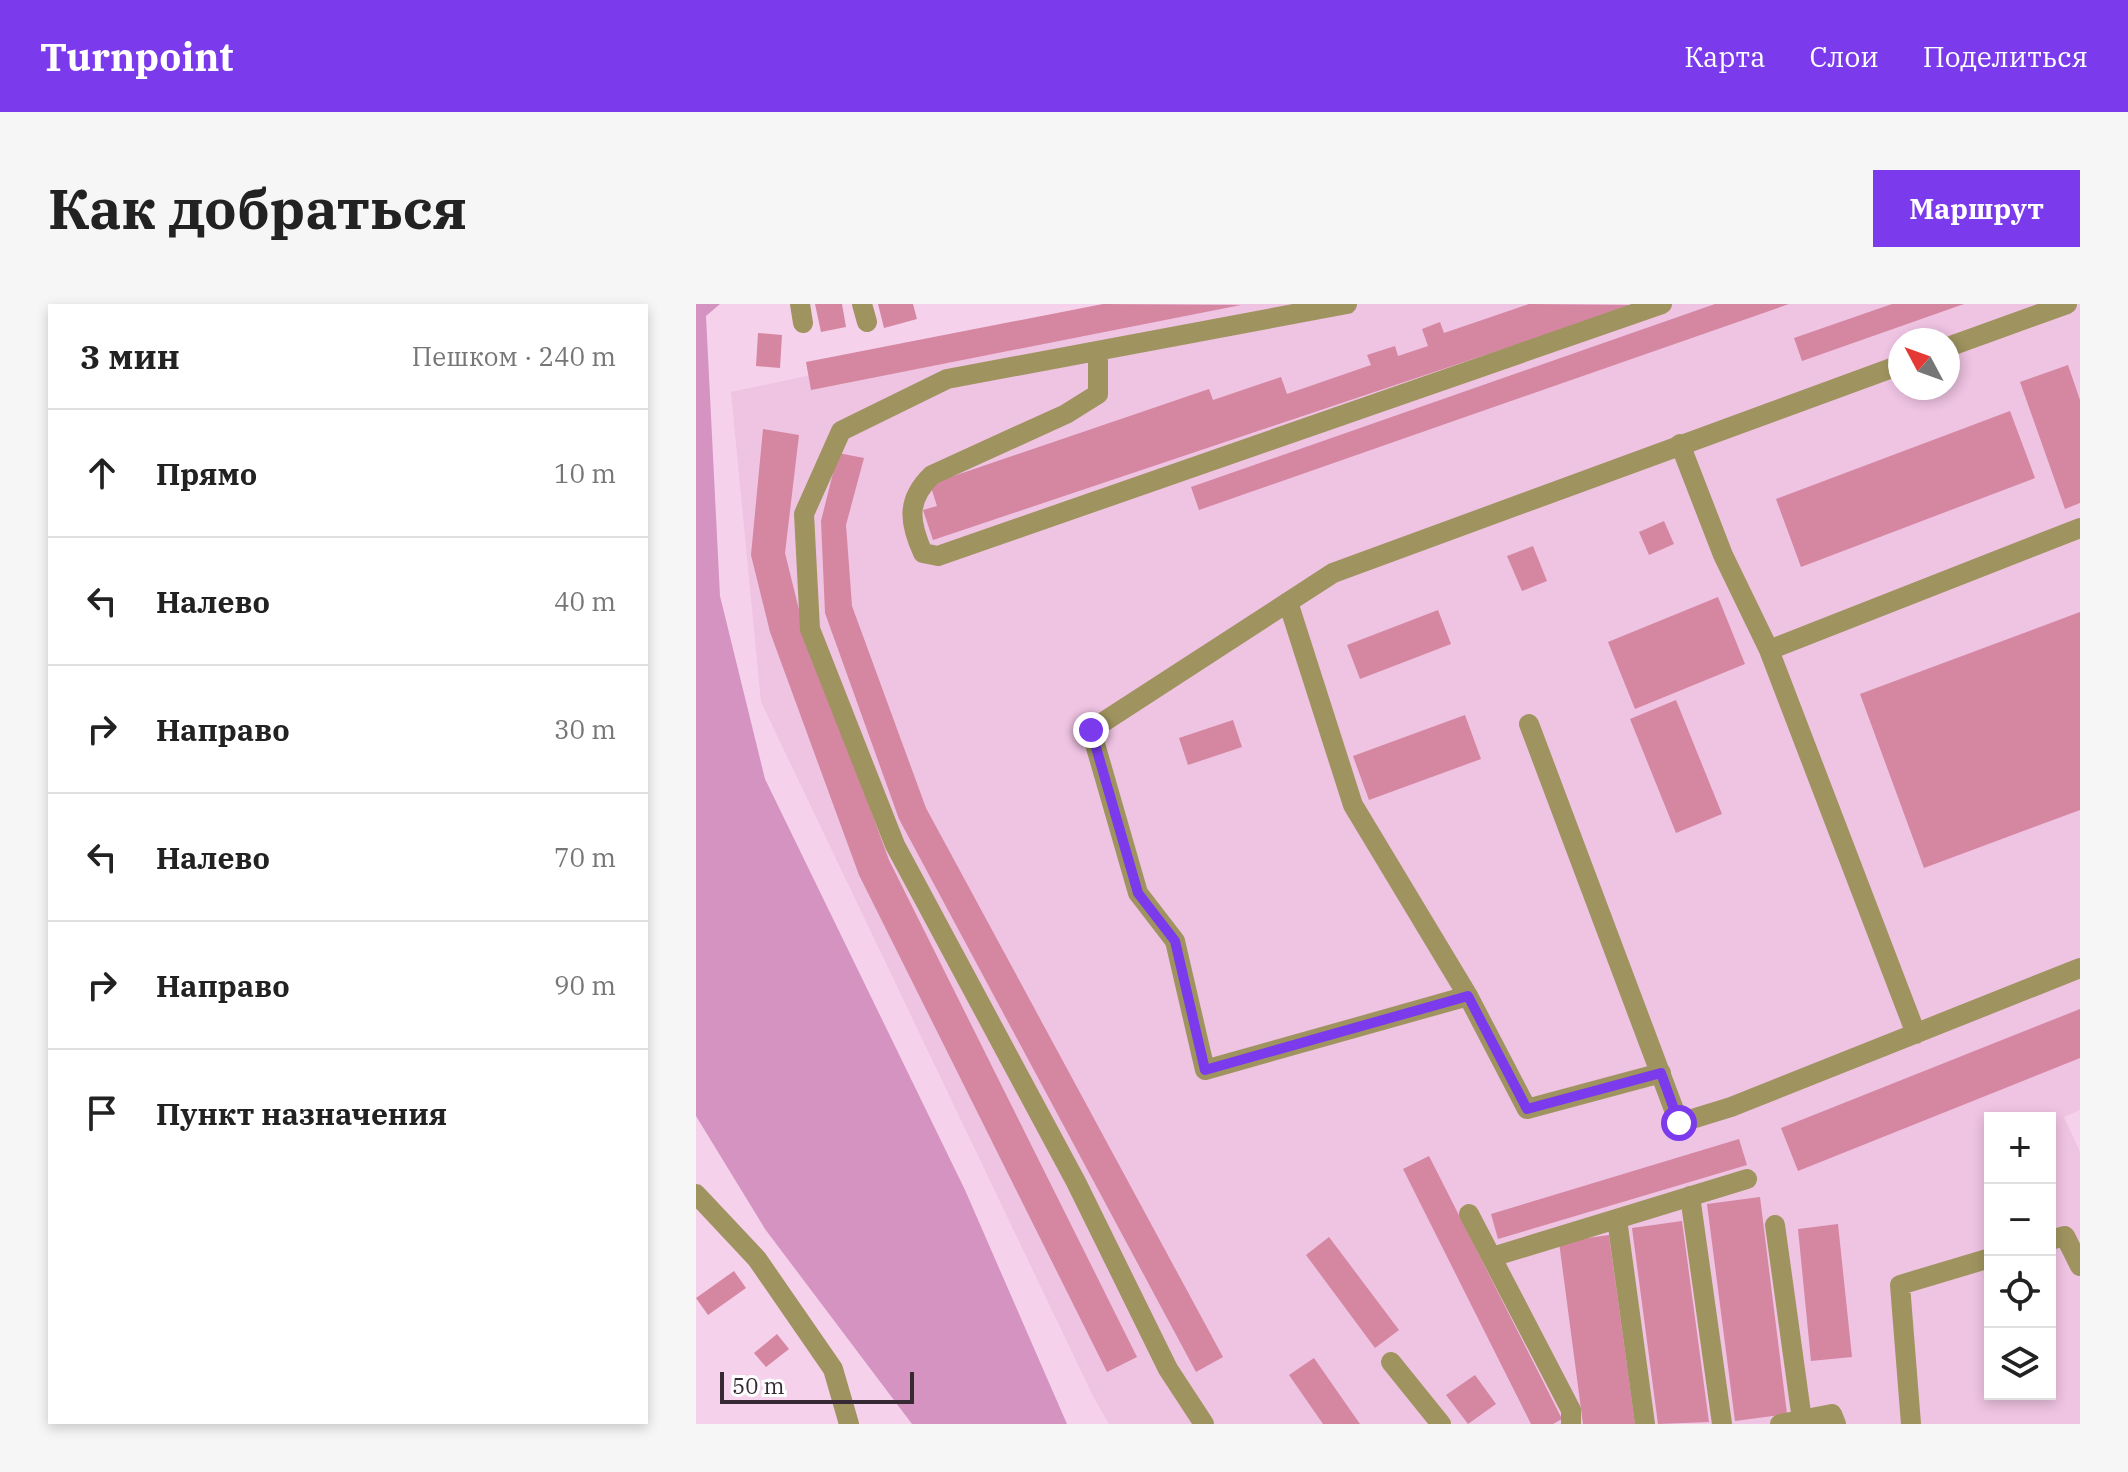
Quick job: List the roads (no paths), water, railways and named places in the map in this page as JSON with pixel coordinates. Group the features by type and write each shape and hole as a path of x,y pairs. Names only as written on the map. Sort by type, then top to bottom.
{"lane":[{"path":"1204,1424 1168,1369 1076,1182 895,845 810,629 804,514 841,431 947,379 1347,304"},
{"path":"1098,351 1098,394 1066,414 932,475 920,486 910,515 923,553 938,556 1662,304"},
{"path":"1960,343 2067,304"},
{"path":"1468,996 1205,1070 1175,941 1138,893 1091,730 1333,573 1888,369"},
{"path":"1680,444 1723,555 1769,650 1916,1034"},
{"path":"1769,650 2080,528"},
{"path":"1288,602 1353,805 1468,996 1527,1109 1661,1073"},
{"path":"1529,724 1679,1123 1731,1107 2080,968"},
{"path":"1492,1257 1747,1179"},
{"path":"696,1194 757,1259 833,1369 849,1424"},
{"path":"1690,1196 1722,1424"},
{"path":"1469,1214 1571,1410 1571,1424"},
{"path":"1617,1219 1645,1424"},
{"path":"1775,1225 1802,1420"},
{"path":"2056,1238 2065,1236 2080,1266"},
{"path":"1911,1424 1900,1285 1984,1260"},
{"path":"1391,1362 1441,1424"},
{"path":"1780,1424 1832,1414 1836,1424"}]}
